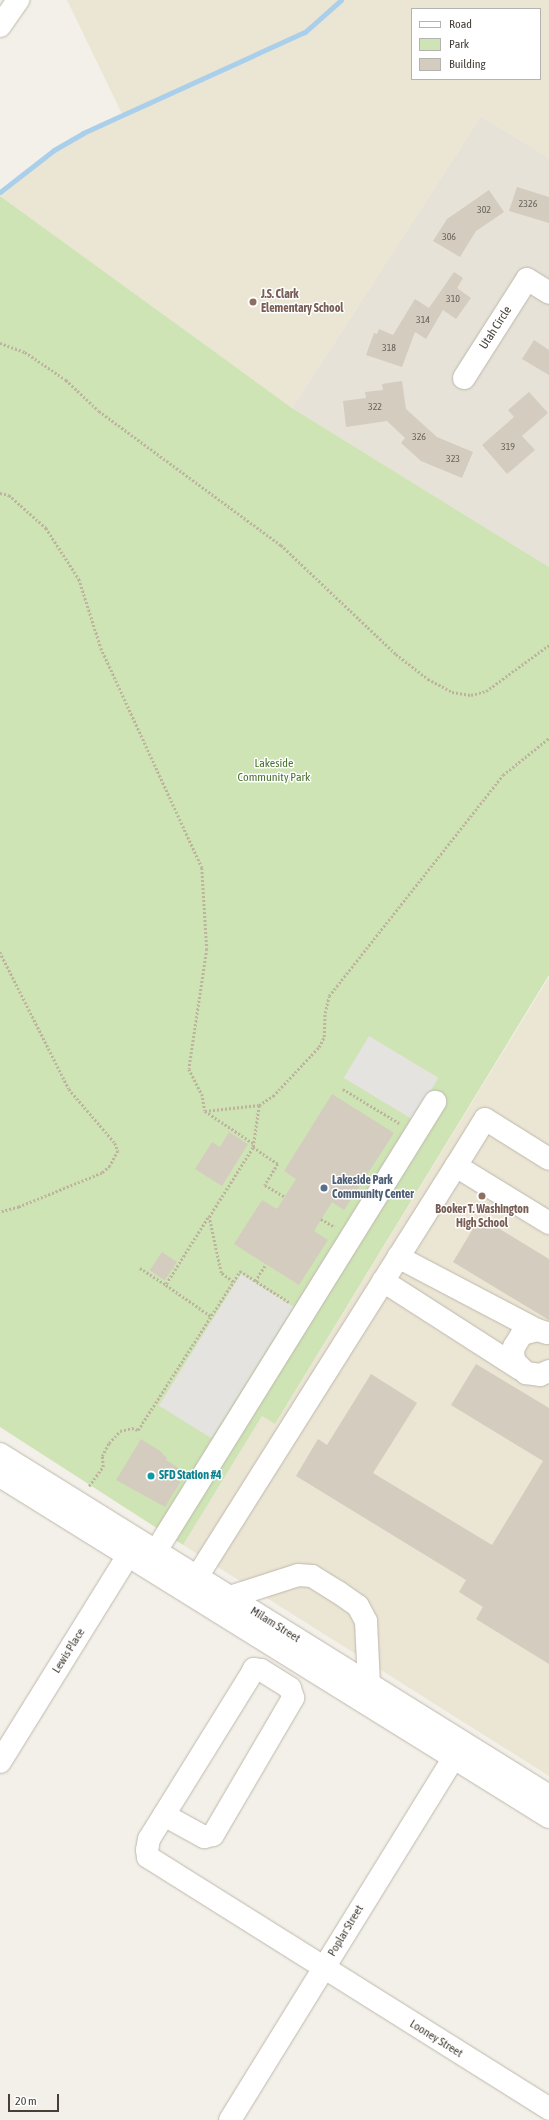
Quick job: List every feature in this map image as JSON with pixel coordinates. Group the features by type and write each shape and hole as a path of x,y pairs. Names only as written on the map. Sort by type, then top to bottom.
{"street":[{"path":"0,26 15,1"},
{"name":"Utah Circle","path":"464,378 527,279 549,293"},
{"name":"Lewis Place","path":"0,1762 435,1102"},
{"path":"197,1577 485,1119 549,1159"},
{"path":"456,1166 549,1223"},
{"path":"398,1257 543,1332"},
{"path":"383,1281 520,1368 533,1375 549,1371"},
{"path":"520,1368 515,1362 514,1347 522,1334 543,1332"},
{"name":"Milam Street","path":"0,1454 141,1549 458,1750 549,1796"},
{"name":"Milam Street","path":"0,1476 197,1577 230,1597 369,1684 549,1817"},
{"path":"230,1597 298,1575 312,1576 338,1592 358,1606 366,1621 369,1684"},
{"path":"254,1670 261,1670 290,1688 293,1698 213,1835 204,1837 164,1815 254,1670"},
{"name":"Poplar Street","path":"236,2118 323,1969 458,1750"},
{"name":"Looney Street","path":"164,1815 149,1839 148,1857 323,1969 549,2109"}],"path":[{"path":"0,343 25,352 66,380 99,410 281,545 396,654 428,680 452,692 471,695 486,691 549,645"},
{"path":"0,493 9,495 46,528 79,579 101,648 202,868 207,948 189,1069 202,1094 205,1111 278,1164 265,1185 284,1197"},
{"path":"205,1111 259,1105 273,1096 319,1047 324,1037 325,1013 329,996 503,775 549,738"},
{"path":"0,952 69,1089 115,1143 118,1151 110,1166 102,1174 0,1212"},
{"path":"343,1089 401,1125 403,1129"},
{"path":"166,1285 253,1145 259,1105"},
{"path":"209,1218 221,1274 232,1282"},
{"path":"321,1219 341,1231"},
{"path":"255,1281 266,1264"},
{"path":"140,1268 211,1316"},
{"path":"89,1486 103,1467 102,1456 109,1443 120,1431 132,1428 138,1430 240,1271 292,1303"}],"shaded area":[{"name":"J.S. Clark Elementary School","path":"67,0 549,0 549,158 481,116 292,408 0,196 68,142 124,118"},
{"path":"481,116 549,158 549,567 292,408"},
{"name":"Booker T. Washington High School","path":"549,977 549,1776 183,1545 262,1416 275,1424"},
{"path":"369,1036 438,1078 413,1120 344,1078"},
{"path":"241,1274 294,1307 211,1438 159,1405"}],"green space":[{"name":"Lakeside Community Park","path":"0,196 292,408 549,567 549,975 275,1424 262,1416 183,1545 0,1427"}],"building":[{"path":"517,187 549,197 549,223 509,211"},
{"path":"489,190 504,212 476,231 460,257 433,241 447,219"},
{"path":"454,272 463,278 457,288 471,298 456,319 443,310 426,339 415,332 402,367 366,355 374,333 377,334 379,329 393,335 415,299 429,308"},
{"path":"534,340 549,350 549,375 522,359"},
{"path":"402,381 406,409 437,437 473,452 462,478 421,461 401,443 405,438 387,421 346,427 343,401 366,398 365,392 383,390 382,384"},
{"path":"529,392 548,413 522,436 535,450 507,474 482,445 514,417 508,410"},
{"name":"Lakeside Park Community Center","path":"332,1094 394,1133 344,1210 332,1202 314,1231 328,1240 299,1285 234,1244 262,1200 277,1209 296,1179 284,1171"},
{"path":"229,1132 248,1144 222,1186 195,1169 212,1142 220,1147"},
{"path":"480,1217 549,1259 549,1320 453,1262"},
{"path":"162,1252 177,1262 165,1280 150,1270"},
{"path":"476,1364 549,1408 549,1664 476,1619 483,1607 459,1592 466,1580 296,1476 318,1439 327,1445 371,1374 417,1403 373,1473 492,1545 543,1461 451,1405"},
{"name":"SFD Station #4","path":"141,1439 160,1451 167,1458 166,1460 186,1473 165,1507 116,1480"}],"waterway":[{"path":"0,192 54,150 83,133 305,32 341,0"}],"place":[{"name":"J.S. Clark Elementary School","path":"253,302"},
{"name":"Lakeside Park Community Center","path":"324,1188"},
{"name":"Booker T. Washington High School","path":"482,1196"},
{"name":"SFD Station #4","path":"151,1476"}]}
